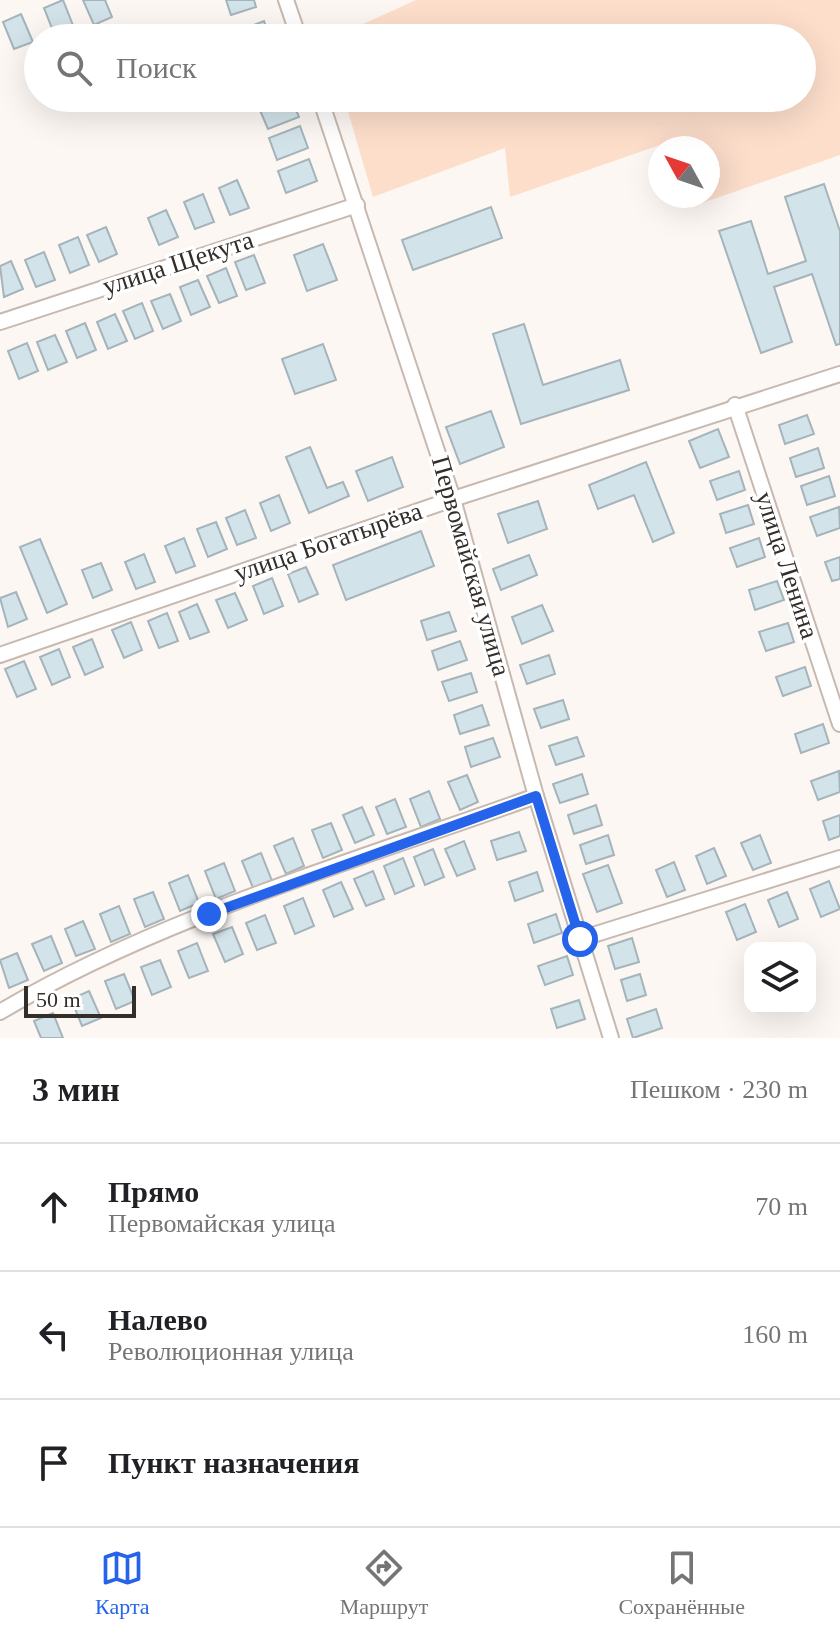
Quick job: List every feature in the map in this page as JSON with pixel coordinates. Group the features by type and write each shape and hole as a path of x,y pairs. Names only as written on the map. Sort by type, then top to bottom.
{"street":[{"path":"286,0 294,24"},
{"name":"Первомайская улица","path":"325,112 453,499 536,796 611,1038"},
{"name":"улица Щекута","path":"0,322 357,205"},
{"name":"улица Богатырёва","path":"0,655 453,499 735,405 840,374"},
{"name":"улица Ленина","path":"735,405 840,724"},
{"path":"0,1012 53,980 209,914 536,796"},
{"path":"580,939 840,858"}],"shaded area":[{"path":"416,0 840,0 840,155 720,197 720,136 648,136 648,149 510,197 505,148 373,197 348,112 816,112 816,24 363,24"}],"building":[{"path":"63,0 72,24 50,24 44,8"},
{"path":"83,0 105,0 112,17 94,24"},
{"path":"226,0 254,0 256,7 231,15"},
{"path":"21,14 25,24 24,45 14,49 3,22"},
{"path":"261,112 297,112 299,117 268,129"},
{"path":"300,126 308,148 277,160 269,138"},
{"path":"309,159 317,181 286,193 278,171"},
{"path":"237,180 249,208 230,215 219,188"},
{"path":"824,184 840,231 840,344 836,345 812,274 774,287 792,342 761,353 719,231 751,221 768,274 806,261 785,197"},
{"path":"203,194 214,222 195,229 184,202"},
{"path":"491,207 502,238 413,270 402,240"},
{"path":"166,210 178,237 159,245 148,218"},
{"path":"106,227 117,254 99,262 87,235"},
{"path":"78,237 89,265 70,273 59,245"},
{"path":"323,244 337,280 307,291 294,255"},
{"path":"44,252 55,280 36,287 25,260"},
{"path":"254,255 265,283 246,290 235,262"},
{"path":"11,261 23,289 4,297 0,266"},
{"path":"226,268 237,296 219,303 207,276"},
{"path":"198,280 210,307 191,315 180,287"},
{"path":"170,294 181,321 163,329 151,301"},
{"path":"142,303 153,331 135,339 123,311"},
{"path":"115,314 127,341 108,349 97,322"},
{"path":"85,323 96,350 77,358 66,331"},
{"path":"524,324 543,385 620,360 629,390 521,424 493,334"},
{"path":"55,335 67,362 48,370 37,342"},
{"path":"27,343 38,371 19,379 8,351"},
{"path":"323,344 336,380 295,394 282,359"},
{"path":"491,411 504,447 460,464 446,427"},
{"path":"807,415 814,434 785,444 779,425"},
{"path":"718,429 729,457 700,468 689,441"},
{"path":"310,447 327,488 343,482 349,496 309,513 286,457"},
{"path":"818,448 824,468 796,477 790,458"},
{"path":"392,457 403,487 368,501 356,471"},
{"path":"646,462 674,533 653,542 634,495 598,509 589,485"},
{"path":"739,471 745,490 717,500 710,481"},
{"path":"829,476 835,496 807,505 801,486"},
{"path":"279,495 290,523 271,531 260,503"},
{"path":"538,501 547,529 508,543 498,514"},
{"path":"748,505 754,524 726,533 720,514"},
{"path":"839,507 840,528 817,536 810,517"},
{"path":"245,510 256,538 237,545 226,518"},
{"path":"216,522 227,549 208,557 197,529"},
{"path":"421,531 434,566 346,600 333,565"},
{"path":"184,538 195,566 176,573 165,546"},
{"path":"759,538 765,557 737,567 730,548"},
{"path":"40,539 67,604 47,613 20,547"},
{"path":"144,554 155,582 136,589 125,562"},
{"path":"529,555 537,575 501,590 493,569"},
{"path":"840,557 840,579 832,581 825,562"},
{"path":"101,563 112,590 93,598 82,570"},
{"path":"306,567 318,594 299,602 288,574"},
{"path":"272,578 283,606 264,614 253,586"},
{"path":"777,581 784,600 755,610 749,590"},
{"path":"16,592 27,619 8,627 0,598"},
{"path":"235,593 247,620 228,628 216,600"},
{"path":"197,604 209,632 190,639 179,612"},
{"path":"542,605 553,631 522,644 512,617"},
{"path":"449,612 456,631 427,640 421,621"},
{"path":"167,613 178,641 159,648 148,621"},
{"path":"131,622 142,650 124,658 112,630"},
{"path":"788,623 794,642 766,651 759,632"},
{"path":"92,639 103,667 85,675 73,647"},
{"path":"460,641 467,660 438,670 432,651"},
{"path":"59,649 70,677 52,685 40,657"},
{"path":"549,655 555,674 527,684 520,665"},
{"path":"24,661 36,689 17,697 5,669"},
{"path":"805,667 811,686 783,696 776,677"},
{"path":"471,673 477,692 449,701 442,682"},
{"path":"563,700 569,719 541,728 534,709"},
{"path":"482,705 489,725 460,734 454,715"},
{"path":"823,724 829,743 801,753 795,734"},
{"path":"577,737 584,756 556,765 549,746"},
{"path":"493,738 500,757 471,767 465,747"},
{"path":"839,771 840,792 818,800 811,781"},
{"path":"582,774 588,794 560,803 553,784"},
{"path":"467,775 478,802 460,810 448,782"},
{"path":"429,791 440,819 421,827 410,799"},
{"path":"395,799 406,827 387,834 376,807"},
{"path":"596,805 602,825 574,834 568,815"},
{"path":"362,807 374,835 355,843 343,815"},
{"path":"840,815 840,836 829,840 823,821"},
{"path":"331,823 342,850 323,858 312,830"},
{"path":"519,832 526,851 497,860 491,841"},
{"path":"608,835 614,855 586,864 580,845"},
{"path":"760,835 771,863 753,870 741,843"},
{"path":"293,838 304,866 286,874 274,846"},
{"path":"464,841 475,869 457,876 445,849"},
{"path":"714,848 726,876 707,884 696,856"},
{"path":"433,849 444,877 425,885 414,857"},
{"path":"261,853 272,881 253,888 242,861"},
{"path":"403,858 414,886 395,894 384,866"},
{"path":"674,862 685,890 667,897 656,870"},
{"path":"224,863 235,891 216,899 205,871"},
{"path":"608,865 622,903 597,912 583,874"},
{"path":"373,871 384,899 366,906 354,879"},
{"path":"537,872 543,891 515,901 509,882"},
{"path":"188,875 199,903 180,911 169,883"},
{"path":"829,881 840,909 821,917 810,889"},
{"path":"341,882 353,909 334,917 323,890"},
{"path":"153,892 164,919 145,927 134,899"},
{"path":"787,892 798,919 779,927 768,900"},
{"path":"303,898 314,926 295,934 284,906"},
{"path":"745,904 756,932 737,940 726,912"},
{"path":"119,906 130,934 111,942 100,914"},
{"path":"556,914 562,933 534,943 528,924"},
{"path":"265,915 276,943 257,950 246,923"},
{"path":"83,921 95,949 76,956 65,929"},
{"path":"232,927 243,954 225,962 213,934"},
{"path":"51,936 62,963 44,971 32,944"},
{"path":"632,938 639,962 615,969 608,946"},
{"path":"197,943 208,971 189,978 178,951"},
{"path":"17,953 28,980 9,988 0,960"},
{"path":"567,956 573,975 545,985 538,966"},
{"path":"160,960 171,987 152,995 141,967"},
{"path":"124,974 135,1001 116,1009 105,981"},
{"path":"640,974 646,995 627,1001 621,980"},
{"path":"89,991 101,1018 82,1026 71,999"},
{"path":"579,1000 585,1019 557,1028 551,1009"},
{"path":"656,1009 662,1028 633,1038 627,1019"},
{"path":"53,1013 63,1038 41,1038 34,1021"}],"route":[{"path":"209,914 536,796 580,939"}]}
